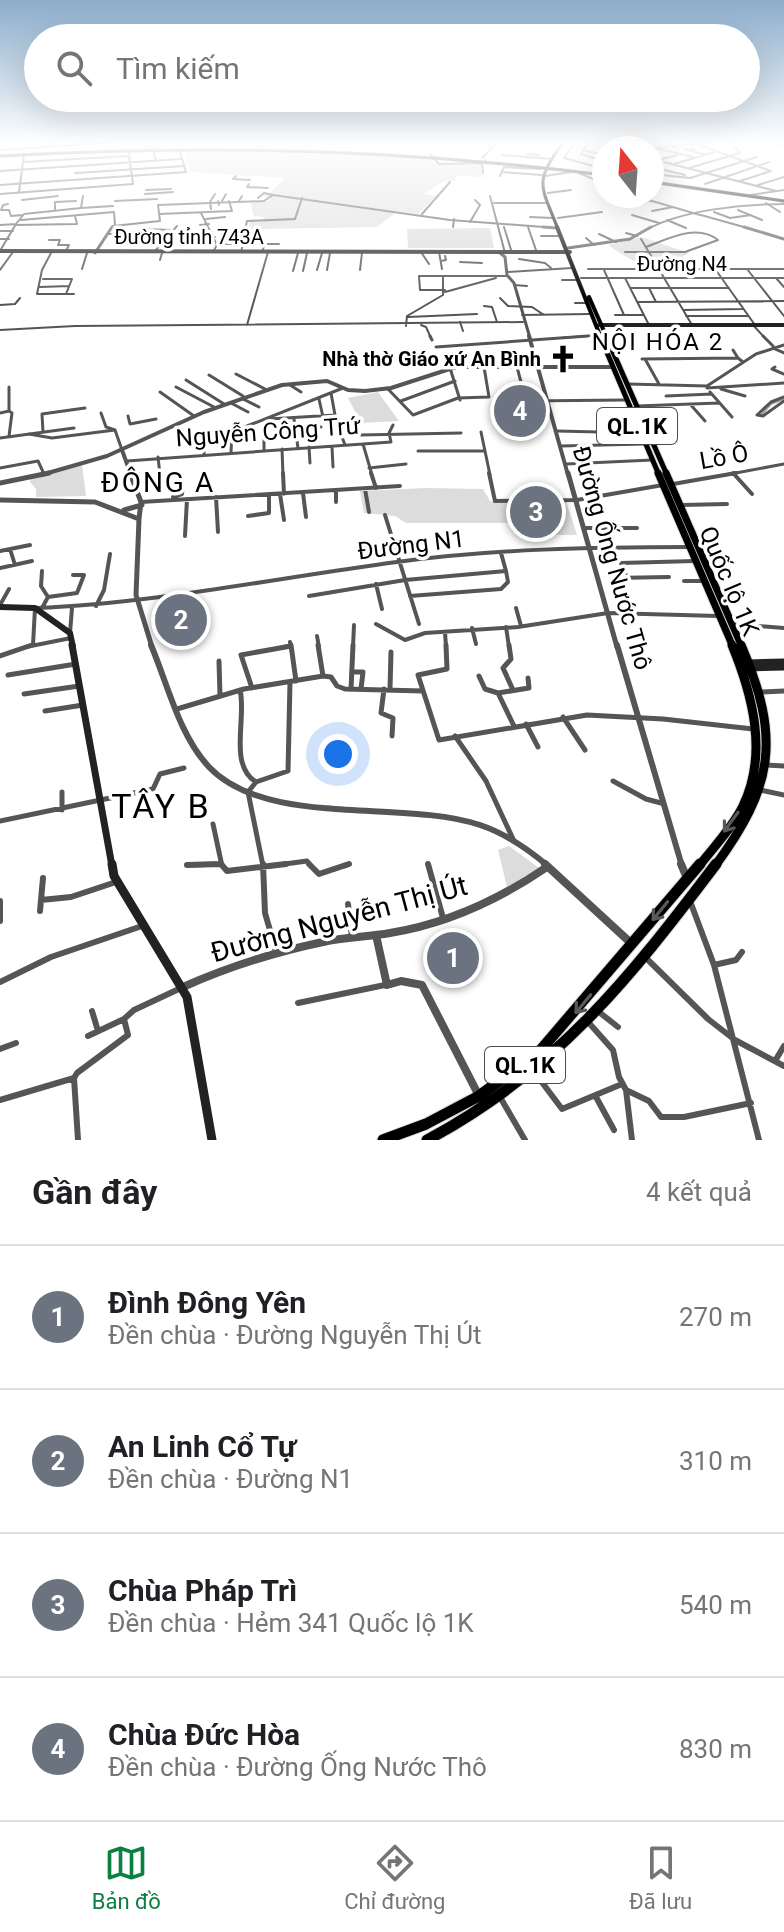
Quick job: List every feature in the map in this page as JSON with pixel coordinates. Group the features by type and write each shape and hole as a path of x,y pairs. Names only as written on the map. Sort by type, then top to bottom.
{"main road":[{"name":"Quốc lộ 1K","path":"548,195 548,203 556,218"},
{"name":"Quốc lộ 1K","path":"383,1140 426,1124 479,1096 539,1052 633,945 728,827 742,808 754,775 754,705 746,665 732,624 706,581 635,406 590,314 549,195"},
{"path":"742,195 748,196"},
{"path":"743,195 784,202"},
{"name":"Quốc lộ 1K","path":"430,1139 535,1073 588,1021 739,833 752,813 765,779 764,706 760,692 721,616 681,505 652,460 625,400 615,367 559,236 559,228"},
{"name":"Đường tỉnh 743A","path":"0,251 567,251"},
{"name":"Đường tỉnh 743A","path":"377,253 400,256 409,252"},
{"path":"598,325 784,325"},
{"path":"0,606 39,608 70,635 116,882 183,987 212,1140"},
{"path":"746,665 784,665"},
{"path":"754,775 765,779"},
{"path":"426,1124 430,1139"}],"street":[{"path":"49,195 58,196"},
{"path":"115,225 160,221 158,195"},
{"path":"211,209 210,202 214,195"},
{"path":"220,203 225,195"},
{"path":"258,198 261,195"},
{"path":"158,205 265,201 273,195"},
{"path":"275,195 502,227 559,228"},
{"path":"422,214 438,195"},
{"path":"742,195 780,212"},
{"path":"748,196 752,195"},
{"path":"22,200 58,196"},
{"path":"55,210 58,196"},
{"path":"81,208 83,196"},
{"path":"239,201 242,196"},
{"path":"490,196 512,253"},
{"path":"244,241 233,238 232,231 245,230 247,221 295,219 302,198"},
{"path":"115,201 157,199"},
{"path":"470,222 480,205 475,200"},
{"path":"55,202 76,201"},
{"path":"159,214 233,211 229,201"},
{"path":"567,251 639,237 667,220 784,202"},
{"path":"494,203 548,203"},
{"path":"526,203 527,210"},
{"path":"664,203 784,239"},
{"path":"8,204 3,205 1,210 9,210 11,216 69,207 113,206"},
{"path":"652,211 675,206"},
{"path":"738,210 762,220"},
{"path":"17,211 23,215"},
{"path":"21,220 114,212 115,225 95,253"},
{"path":"530,217 556,218 602,212"},
{"path":"714,212 730,218 751,215"},
{"path":"201,213 215,237 217,245 213,252"},
{"path":"0,251 23,215"},
{"path":"632,215 659,223"},
{"path":"0,225 77,224 75,216"},
{"path":"206,219 225,217"},
{"path":"453,227 454,219"},
{"path":"667,220 686,228"},
{"path":"200,225 209,224"},
{"path":"154,253 166,235 177,226"},
{"path":"502,227 503,253"},
{"path":"528,227 537,253"},
{"path":"145,229 172,230"},
{"path":"0,231 13,231"},
{"path":"198,233 212,232"},
{"path":"626,233 639,237 692,325"},
{"path":"625,252 685,252 718,240 712,234 692,233 646,247"},
{"path":"108,234 166,235"},
{"path":"129,243 134,234"},
{"path":"599,234 616,242"},
{"path":"541,236 559,236"},
{"path":"194,238 215,237"},
{"path":"586,238 594,245"},
{"path":"0,239 9,239"},
{"path":"226,244 261,239"},
{"path":"42,253 48,242 60,240 58,245 69,245 65,253"},
{"path":"241,252 244,241"},
{"path":"247,325 267,241 279,244"},
{"path":"503,244 509,244"},
{"path":"327,270 334,251"},
{"path":"0,270 13,252"},
{"path":"421,252 429,264"},
{"path":"439,252 442,269"},
{"path":"51,253 42,270 39,295 74,294"},
{"path":"82,269 87,253"},
{"path":"160,260 162,253"},
{"path":"293,271 298,253"},
{"path":"303,271 307,253"},
{"path":"317,270 322,253"},
{"path":"360,270 362,253"},
{"path":"474,253 476,264"},
{"name":"Đường Ống Nước Thô","path":"503,253 506,275 514,285 586,528 661,803 687,878"},
{"path":"441,261 445,261 445,256"},
{"path":"519,259 545,263 547,268"},
{"path":"460,262 482,263"},
{"path":"468,262 470,271"},
{"path":"530,262 534,272"},
{"path":"714,267 763,339 784,353"},
{"path":"506,275 445,291 420,289 419,276 461,273 506,275 547,268 572,268"},
{"path":"588,269 784,269"},
{"path":"603,269 624,315"},
{"path":"747,269 784,316"},
{"path":"467,275 469,285"},
{"path":"443,276 445,291"},
{"path":"42,279 71,278 66,294"},
{"path":"625,278 649,325"},
{"path":"776,278 784,287"},
{"name":"Đường N4","path":"562,280 784,278"},
{"path":"514,285 527,286"},
{"path":"39,287 69,286"},
{"path":"631,288 729,288"},
{"path":"649,288 656,302"},
{"path":"406,317 445,291"},
{"path":"0,305 15,304 20,298"},
{"path":"500,298 508,306 535,308 544,315"},
{"path":"638,302 784,301"},
{"path":"575,303 586,303"},
{"path":"484,306 492,307 497,322"},
{"path":"683,310 743,309"},
{"path":"406,317 477,314"},
{"path":"522,315 590,314"},
{"path":"615,315 644,315"},
{"path":"686,316 748,316"},
{"path":"406,317 406,326"},
{"path":"460,322 463,331"},
{"path":"0,330 71,326 406,326 523,322"},
{"path":"418,325 426,327 432,340"},
{"path":"436,347 599,335"},
{"path":"707,387 743,362 784,345"},
{"path":"733,350 743,362"},
{"path":"659,384 644,359 738,358"},
{"path":"0,483 44,474 122,450 214,407 289,384 327,381 357,391 387,388 450,368 498,364 517,367 615,367"},
{"path":"387,388 413,415 459,400 489,397 484,367"},
{"path":"517,367 526,401 625,400"},
{"path":"775,367 772,369 784,374"},
{"path":"450,368 459,400"},
{"path":"236,374 265,389"},
{"path":"209,375 259,407"},
{"path":"186,380 248,412"},
{"path":"400,402 455,381"},
{"path":"297,383 306,389"},
{"path":"625,384 718,388 784,383"},
{"path":"289,384 301,392"},
{"path":"9,387 9,411 12,413 9,436"},
{"path":"176,387 214,407"},
{"path":"707,387 732,417"},
{"path":"231,452 231,433 343,388"},
{"path":"718,388 745,396"},
{"path":"160,392 194,416"},
{"path":"267,418 336,415 331,393"},
{"path":"666,396 712,394"},
{"path":"318,398 323,417"},
{"path":"784,399 763,416 757,415 771,402 784,399"},
{"path":"635,406 719,403"},
{"path":"690,404 705,421"},
{"path":"43,432 42,411 85,408"},
{"path":"0,413 9,411"},
{"path":"101,413 106,427 115,430"},
{"path":"128,416 130,424 156,419"},
{"path":"294,419 298,448"},
{"name":"Nguyễn Công Trứ","path":"127,461 393,441 389,433 393,425"},
{"path":"296,429 321,427"},
{"path":"0,438 74,428"},
{"path":"29,434 52,438 115,430"},
{"path":"115,430 142,504 136,602 191,743 211,769 225,781 248,792 299,804 442,815 483,826 514,841 547,867 633,945"},
{"path":"557,431 641,433"},
{"path":"418,451 485,451 481,432"},
{"path":"360,435 461,433"},
{"path":"264,435 264,450"},
{"path":"204,454 205,436"},
{"path":"342,437 345,445"},
{"path":"363,444 376,488"},
{"path":"561,446 645,444"},
{"path":"309,447 310,463"},
{"path":"332,447 333,467"},
{"path":"282,449 284,520"},
{"name":"Lồ Ô","path":"485,451 495,501 577,500 784,464"},
{"path":"158,457 160,476"},
{"path":"566,464 652,460"},
{"path":"0,468 38,461 44,474"},
{"path":"369,468 406,464"},
{"path":"733,473 752,494"},
{"path":"122,510 173,498 182,494 183,484"},
{"path":"173,498 400,486"},
{"path":"365,489 369,512"},
{"path":"173,498 174,490"},
{"path":"336,491 336,502"},
{"path":"529,492 534,500"},
{"path":"303,493 306,517"},
{"path":"248,516 269,513 269,494"},
{"path":"216,497 218,532"},
{"path":"185,536 187,499"},
{"path":"0,500 95,502 139,519"},
{"path":"681,505 727,504"},
{"path":"385,515 419,624"},
{"path":"586,528 637,528"},
{"path":"0,551 30,545"},
{"name":"Đường N1","path":"39,608 96,606 201,594 400,561 589,547 691,547"},
{"path":"10,549 15,565"},
{"path":"410,596 501,589 508,582 501,553"},
{"path":"96,606 104,590 110,554"},
{"path":"0,568 32,561"},
{"path":"627,578 621,563 698,561"},
{"path":"42,571 41,586 48,597"},
{"path":"309,596 405,580 506,571"},
{"path":"33,645 39,608 48,597 77,593 84,575 73,575"},
{"path":"614,578 669,577"},
{"path":"684,581 706,581"},
{"path":"376,584 382,609"},
{"path":"0,606 9,589"},
{"path":"0,656 70,635 72,608"},
{"path":"516,608 521,626"},
{"path":"376,624 403,640 414,635 521,626 608,613 721,616"},
{"path":"732,624 784,628"},
{"path":"351,689 354,625"},
{"path":"506,627 511,659 503,668 513,690"},
{"path":"472,628 476,644"},
{"path":"445,632 447,669 418,675 439,740 563,717 609,715 756,729"},
{"path":"317,636 323,676"},
{"path":"248,792 256,782 288,771 293,682 291,644 241,654 252,688"},
{"path":"391,652 381,713 393,718 392,736"},
{"path":"219,661 220,696"},
{"path":"8,675 76,664"},
{"path":"352,672 363,672 361,689"},
{"path":"177,709 240,690 323,676 331,677 337,686 351,689 423,691"},
{"path":"479,676 485,689 498,693 531,686 528,678"},
{"path":"24,694 79,686"},
{"path":"240,690 244,706 240,754 248,777 256,782"},
{"path":"760,692 784,691"},
{"path":"498,693 514,726"},
{"path":"45,711 83,705"},
{"path":"563,717 585,750"},
{"path":"526,724 538,747"},
{"path":"455,736 486,781 514,841"},
{"path":"766,765 784,766"},
{"path":"0,821 153,789 160,774 184,768"},
{"path":"613,781 646,799 661,803"},
{"path":"750,787 784,795"},
{"path":"62,792 62,810"},
{"path":"248,792 264,867 265,913 277,954"},
{"path":"213,824 221,864 227,871 307,861 319,874 349,864"},
{"path":"428,863 443,918"},
{"path":"187,865 221,864"},
{"name":"Đường Nguyễn Thị Út","path":"183,987 216,972 277,954 352,937 376,935 443,918 494,900 547,867"},
{"path":"40,911 43,878"},
{"path":"41,900 71,897 116,882"},
{"path":"688,897 714,965 759,1140"},
{"path":"0,901 0,921"},
{"path":"348,904 352,937"},
{"path":"0,982 51,957 145,924"},
{"path":"376,935 387,985"},
{"path":"714,965 736,960 742,952"},
{"path":"643,955 708,1019 735,1040 784,1066"},
{"path":"298,1003 401,981 422,985 479,1096"},
{"path":"88,1036 183,987"},
{"path":"597,1010 618,1027"},
{"path":"92,1011 98,1031"},
{"path":"0,1100 74,1078 80,1070 128,1035 124,1019"},
{"path":"588,1021 613,1050 624,1087 632,1140"},
{"path":"0,1049 16,1043"},
{"path":"775,1061 784,1046"},
{"path":"535,1073 562,1109 596,1097 600,1092 624,1087 645,1098 661,1117 668,1118 751,1103"},
{"path":"74,1078 78,1140"},
{"path":"500,1097 525,1140"},
{"path":"596,1097 614,1130"}],"shaded area":[{"path":"262,196 436,196 418,214 398,211 377,227 248,229 250,222 263,222 264,217 254,216 250,202 269,201 271,197"},
{"path":"490,228 494,248 408,248 407,229"},
{"path":"642,237 689,253 657,266 639,263 608,245"},
{"path":"378,392 399,421 361,423 348,398"},
{"path":"69,465 82,465 86,496 36,497 36,489 30,482 32,475"},
{"path":"483,489 490,501 566,501 577,535 546,535 542,530 532,530 523,523 406,523 395,516 364,513 360,491"},
{"path":"509,846 539,868 507,887 498,850"}],"waterway":[{"path":"762,414 771,404 784,399"}],"place":[{"name":"Nhà thờ Giáo xứ An Bình","path":"563,359"},
{"name":"Chùa Đức Hòa","path":"520,411"},
{"name":"Chùa Pháp Trì","path":"536,512"},
{"name":"An Linh Cổ Tự","path":"181,620"},
{"name":"Đình Đông Yên","path":"453,958"}],"district":[{"name":"NỘI HÓA 2","path":"658,342"},
{"name":"ĐÔNG A","path":"158,482"},
{"name":"TÂY B","path":"161,806"}]}
